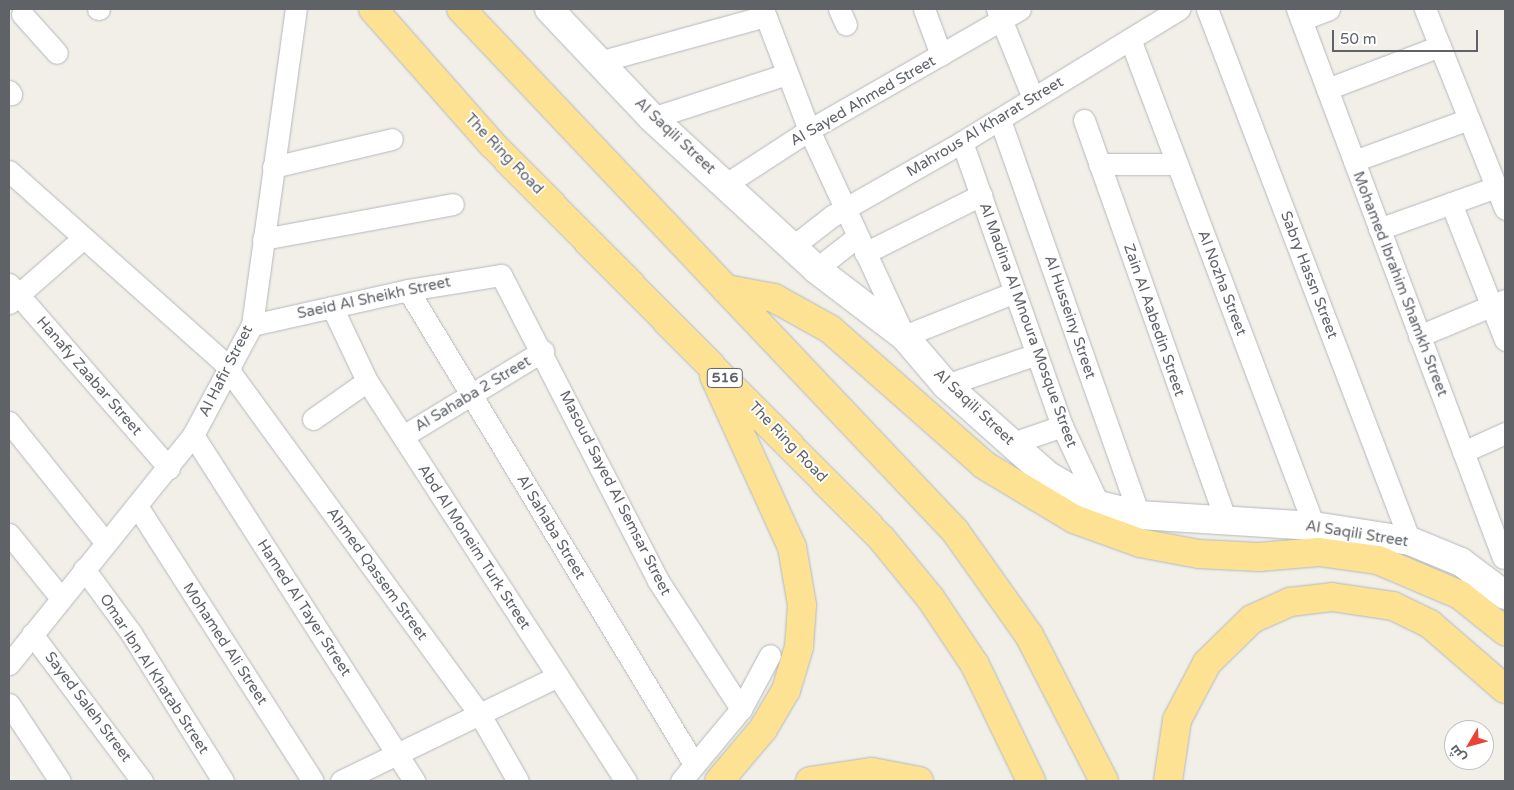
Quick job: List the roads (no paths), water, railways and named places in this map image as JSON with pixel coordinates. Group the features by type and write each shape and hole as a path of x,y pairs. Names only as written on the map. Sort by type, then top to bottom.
{"highway":[{"name":"The Ring Road","path":"373,9 492,144 706,358 882,538 931,600 975,665 1031,781"},
{"path":"461,9 913,483 966,546 1034,643 1104,781"},
{"path":"726,289 774,298 830,329 984,465 1074,519 1140,543 1199,554 1259,557 1319,552 1378,560 1454,592 1505,631"},
{"path":"706,358 792,547 802,604 799,647 786,690 762,729 719,781"},
{"path":"1168,781 1178,720 1203,669 1241,628 1270,609 1290,602 1332,596 1393,606 1430,624 1505,689"},
{"path":"810,781 872,772 919,781"}],"street":[{"name":"Al Saqili Street","path":"549,9 602,61 652,118 726,184 816,269 904,336 946,385 1047,475 1099,504 1139,515 1314,526 1410,541 1500,572"},
{"path":"924,9 941,56"},
{"name":"Al Sayed Ahmed Street","path":"726,184 809,130 941,56 999,14 1020,9"},
{"name":"Mahrous Al Kharat Street","path":"792,247 844,209 1000,120 1179,9"},
{"name":"Sabry Hassn Street","path":"1207,9 1410,541"},
{"path":"1299,14 1329,9"},
{"path":"1425,9 1505,209"},
{"name":"Al Hafir Street","path":"9,664 60,597 169,468 193,435 230,370 252,325 293,10"},
{"path":"602,61 764,12 809,130 904,336 1015,292"},
{"path":"999,14 1033,98"},
{"name":"Mohamed Ibrahim Shamkh Street","path":"1299,14 1463,452 1500,572"},
{"path":"20,17 57,52"},
{"name":"Al Nozha Street","path":"1130,39 1314,526"},
{"path":"1328,89 1440,46"},
{"path":"652,118 787,74"},
{"path":"1354,161 1469,119"},
{"name":"Al Husseiny Street","path":"1000,120 1139,515"},
{"name":"Zain Al Aabedin Street","path":"1084,120 1225,519"},
{"path":"273,166 392,139"},
{"name":"Al Madina Al Mnoura Mosque Street","path":"962,142 1062,426 1099,504"},
{"path":"1099,164 1177,164"},
{"name":"Ahmed Qassem Street","path":"9,171 81,240 230,370 478,713 518,781"},
{"path":"1379,229 1496,187"},
{"path":"816,269 861,245 981,195"},
{"path":"1451,203 1499,303 1505,340"},
{"path":"263,239 453,204"},
{"path":"12,294 81,240"},
{"name":"Saeid Al Sheikh Street","path":"252,325 408,290 497,274"},
{"name":"Masoud Sayed Al Semsar Street","path":"497,274 507,282 657,580 741,709"},
{"name":"Al Sahaba Street","path":"408,290 694,764"},
{"name":"Hanafy Zaabar Street","path":"12,294 169,468"},
{"path":"1420,336 1499,303"},
{"name":"Abd Al Moneim Turk Street","path":"332,307 367,380 626,781"},
{"name":"Al Sahaba 2 Street","path":"403,436 543,351"},
{"path":"946,385 1037,354"},
{"path":"313,419 367,380"},
{"path":"9,422 106,543"},
{"path":"1012,443 1062,426"},
{"path":"1463,452 1505,433"},
{"name":"Hamed Al Tayer Street","path":"193,435 414,781"},
{"name":"Mohamed Ali Street","path":"137,506 313,781"},
{"path":"9,534 60,597"},
{"name":"Omar Ibn Al Khatab Street","path":"84,569 131,633 223,781"},
{"name":"Sayed Saleh Street","path":"32,634 142,781"},
{"path":"681,781 741,709 770,655"},
{"path":"341,781 478,713 558,676"},
{"path":"9,704 60,781"}]}
